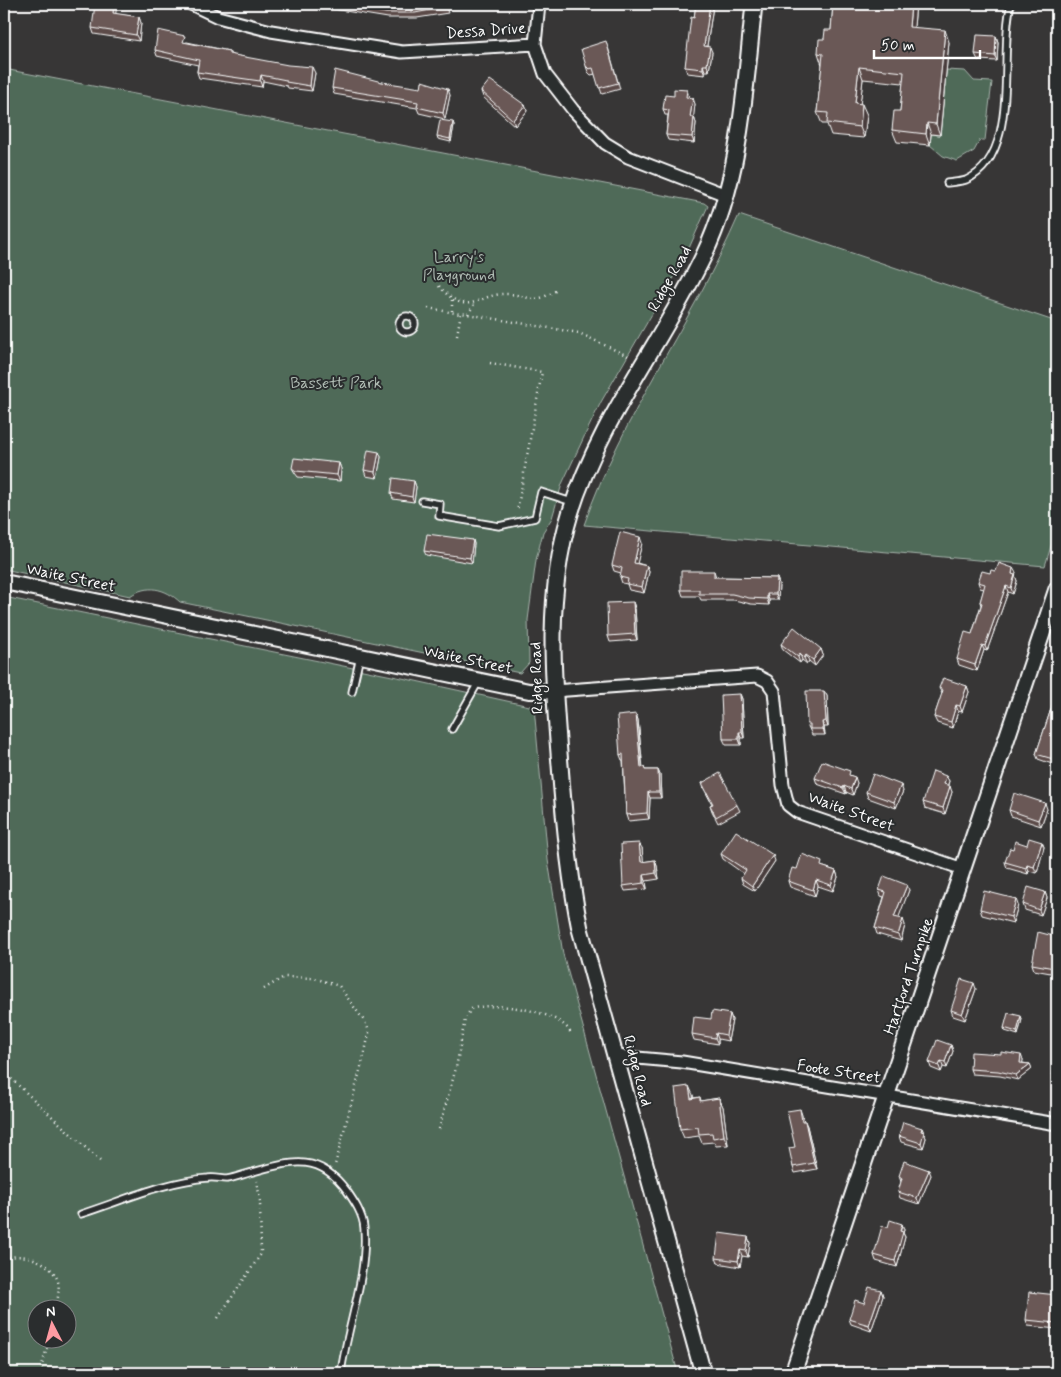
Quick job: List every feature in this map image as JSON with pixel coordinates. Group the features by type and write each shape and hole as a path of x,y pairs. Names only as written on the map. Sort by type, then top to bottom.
{"main road":[{"name":"Ridge Road","path":"703,1373 614,1056 575,906 554,691 552,659 554,593 566,531 574,502 588,466 604,433 705,254 726,195 741,117 754,4"},
{"name":"Hartford Turnpike","path":"793,1373 1057,590"}],"street":[{"name":"Dessa Drive","path":"192,4 218,17 271,31 402,52 535,44 545,74 573,110 606,143 637,161 726,195"},
{"path":"535,44 539,4"},
{"name":"Waite Street","path":"4,582 529,691 554,691 757,676 767,681 774,691 783,785 788,805 797,812 963,870"},
{"name":"Foote Street","path":"614,1056 682,1062 1057,1124"}],"lane":[{"path":"947,182 964,181 978,172 990,158 996,143 1001,127 1006,33 1011,4"},
{"path":"422,501 440,504 439,516 499,526 535,518 541,492 574,502"},
{"path":"352,692 360,656"},
{"path":"452,729 480,680"},
{"path":"81,1214 159,1188 187,1181 209,1178 228,1179 301,1160 315,1164 335,1176 354,1202 364,1226 364,1247 357,1292 341,1373"}],"path":[{"path":"439,286 452,300 474,304"},
{"path":"468,314 474,304 490,296 509,294 536,299 557,290"},
{"path":"452,300 452,313"},
{"path":"428,308 579,333 630,357"},
{"path":"457,335 460,314"},
{"path":"490,363 542,372 515,523"},
{"path":"264,990 284,977 314,978 339,986 367,1025 369,1034 366,1052 335,1162 335,1176"},
{"path":"439,1129 456,1068 465,1019 470,1009 480,1005 540,1012 559,1020 569,1028 571,1034"},
{"path":"4,1072 100,1161"},
{"path":"218,1318 261,1254 258,1182 254,1178 242,1175"},
{"path":"4,1259 9,1256 27,1257 41,1262 54,1271 58,1284 57,1300"},
{"path":"40,1373 46,1350"}],"green space":[{"name":"Bassett Park","path":"4,69 704,203 708,206 685,257 601,402 562,484 552,518 543,532 536,560 528,620 529,663 520,673 180,602 168,593 156,589 143,590 130,596 4,569"},
{"path":"946,70 965,71 974,81 992,82 985,140 980,140 974,151 957,161 943,156 930,145 931,134 940,135"},
{"path":"739,215 1057,322 1057,526 1045,566 584,525 618,445 701,293"},
{"path":"4,597 402,678 534,707 548,860 563,954 678,1373 4,1373"}],"building":[{"path":"95,4 114,4 113,13 139,17 136,35 92,28"},
{"path":"332,4 433,4 446,7 415,13 386,13"},
{"path":"696,4 710,4 704,46 710,47 707,65 703,65 703,69 685,67 691,17 694,18"},
{"path":"833,4 911,4 909,27 945,30 936,124 927,123 926,134 892,130 894,111 900,111 904,72 859,67 855,103 862,104 860,127 827,123 828,113 817,112 823,54 818,53 819,39 824,39 825,30 831,30"},
{"path":"158,30 185,36 183,42 229,51 229,54 288,65 312,67 310,86 261,75 260,81 197,72 199,60 155,50"},
{"path":"977,35 996,36 995,56 975,54"},
{"path":"606,41 618,83 599,88 593,68 589,69 586,66 581,49"},
{"path":"335,70 382,82 421,88 422,81 448,89 443,113 417,107 418,102 332,88"},
{"path":"490,80 525,105 513,120 481,91"},
{"path":"674,89 687,90 686,97 693,98 690,117 694,117 692,137 666,135 669,110 663,109 665,95 674,96"},
{"path":"440,120 453,122 450,139 437,136"},
{"path":"368,450 379,452 375,472 364,470"},
{"path":"294,458 339,463 337,475 296,471 292,468"},
{"path":"393,478 414,481 412,497 391,493"},
{"path":"620,532 640,537 634,563 647,566 642,587 627,584 628,579 620,577 622,568 612,565"},
{"path":"427,534 473,540 470,558 424,551"},
{"path":"999,563 1013,568 1012,574 1015,575 1011,588 1006,586 985,646 982,645 975,665 957,659 965,632 972,634 982,603 980,602 985,584 978,582 982,571 990,573 991,570 996,571"},
{"path":"681,571 714,571 714,577 777,578 776,594 767,594 767,599 749,598 732,594 699,594 699,590 681,590"},
{"path":"633,602 635,634 608,636 607,603"},
{"path":"794,627 821,649 813,660 806,655 804,658 800,654 798,657 781,644"},
{"path":"943,678 967,686 960,706 956,705 951,722 934,717 943,690 939,688"},
{"path":"806,691 824,691 826,721 822,722 823,729 810,729 810,724 807,724"},
{"path":"1057,691 1057,747 1053,759 1036,754"},
{"path":"740,694 742,732 739,732 739,739 723,739 721,695"},
{"path":"636,714 641,768 644,767 645,770 658,770 659,792 648,792 647,813 626,815 623,754 620,755 617,716"},
{"path":"822,761 850,771 849,775 855,777 851,789 815,778"},
{"path":"933,771 946,776 944,784 950,786 943,808 923,802"},
{"path":"720,773 737,805 716,817 710,805 713,804 702,783"},
{"path":"873,774 901,785 894,802 866,792"},
{"path":"1014,793 1045,803 1038,820 1009,810"},
{"path":"736,831 773,855 752,886 741,878 746,870 721,854"},
{"path":"1029,838 1042,842 1034,867 1027,865 1026,868 1005,862 1010,848 1013,849 1015,841 1027,845"},
{"path":"639,843 641,862 655,860 656,873 644,875 644,883 623,886 621,844"},
{"path":"802,854 822,862 821,866 836,871 831,885 816,880 813,890 788,881 792,868 797,869"},
{"path":"884,876 907,885 894,917 903,919 898,935 875,928 886,892 879,890"},
{"path":"1028,887 1045,892 1039,910 1023,904"},
{"path":"984,891 1016,899 1011,917 980,909"},
{"path":"1038,932 1057,937 1054,968 1032,964"},
{"path":"961,979 974,983 962,1014 951,1010"},
{"path":"712,1011 730,1014 726,1035 716,1033 715,1038 692,1034 694,1017 711,1019"},
{"path":"1008,1013 1021,1016 1017,1032 1004,1028"},
{"path":"937,1040 951,1045 945,1062 941,1061 939,1066 929,1062"},
{"path":"971,1052 1001,1054 1001,1052 1021,1055 1020,1063 1030,1064 1016,1075 998,1071 970,1069"},
{"path":"1055,1056 1057,1056 1057,1078 1052,1077"},
{"path":"689,1086 691,1099 700,1097 700,1101 719,1098 724,1136 713,1138 712,1133 699,1134 698,1127 680,1129 675,1088"},
{"path":"800,1109 802,1121 805,1121 814,1163 793,1167 789,1148 795,1147 787,1111"},
{"path":"903,1122 922,1128 921,1131 924,1132 921,1143 899,1136"},
{"path":"904,1161 929,1170 917,1198 898,1192 902,1178 899,1176"},
{"path":"890,1220 902,1224 900,1231 903,1232 895,1261 874,1255 882,1226 888,1227"},
{"path":"719,1233 748,1237 746,1251 740,1250 738,1261 716,1258"},
{"path":"869,1287 881,1290 869,1325 849,1319 855,1300 864,1303"},
{"path":"1029,1292 1057,1295 1057,1323 1026,1320"},
{"path":"1040,1370 1057,1372 1057,1373 1040,1373"}],"park label":[{"name":"Larry's Playground","path":"459,266"}]}
